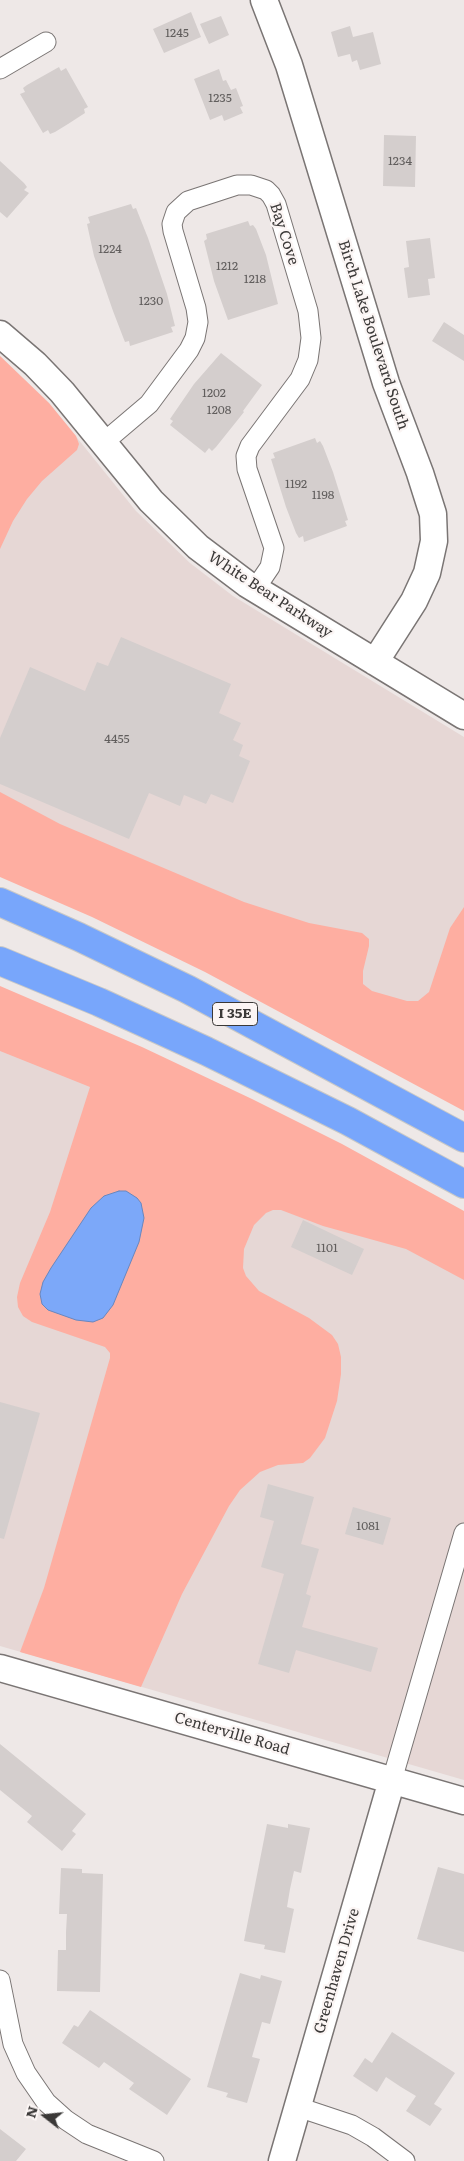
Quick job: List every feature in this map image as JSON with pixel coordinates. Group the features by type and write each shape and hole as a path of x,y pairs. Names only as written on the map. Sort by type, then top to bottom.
{"highway":[{"name":"I 35E","path":"0,902 101,947 187,989 464,1138"},
{"path":"0,962 98,1002 206,1051 313,1103 464,1184"}],"street":[{"name":"Birch Lake Boulevard South","path":"264,0 289,65 386,382 420,473 432,514 434,541 427,573 414,601 375,662"},
{"path":"0,69 46,42"},
{"name":"Bay Cove","path":"103,443 148,404 189,350 195,338 197,312 173,231 173,221 176,212 188,201 237,185 251,185 269,193 276,204 306,303 310,323 310,345 300,379 250,446 246,456 246,466 274,548 271,563 255,589"},
{"name":"White Bear Parkway","path":"0,334 54,384 137,485 170,521 216,561 255,589 464,716"},
{"path":"392,1780 464,1533"},
{"name":"Centerville Road","path":"0,1668 464,1801"},
{"name":"Greenhaven Drive","path":"282,2161 392,1780"},
{"path":"0,1980 8,2024 16,2052 31,2082 46,2102 66,2120 87,2134 154,2161"},
{"path":"298,2107 352,2125 373,2137 405,2161"}],"shaded area":[{"path":"0,356 49,403 136,511 190,563 233,596 464,737 464,1085 0,854"},
{"path":"0,356 49,403 76,436 79,444 77,450 42,481 27,499 13,521 0,549"},
{"path":"0,792 60,824 244,902 309,923 362,933 369,939 363,971 363,984 372,991 407,1001 418,1001 429,992 450,928 464,907 464,1111 205,972 92,917 0,877"},
{"path":"0,986 142,1047 252,1099 342,1144 464,1211 464,1280 406,1249 323,1226 281,1210 273,1210 266,1213 254,1225 244,1249 243,1268 246,1276 259,1291 309,1318 332,1335 338,1344 341,1357 341,1374 337,1401 325,1438 310,1458 303,1463 278,1465 260,1472 240,1490 229,1506 182,1594 141,1687 20,1652 44,1588 110,1353 105,1347 32,1322 23,1316 18,1307 17,1297 20,1283 50,1212 90,1087 0,1051"},
{"path":"0,1019 464,1248 464,1780 0,1646"}],"water":[{"path":"119,1191 126,1191 137,1198 141,1203 144,1218 139,1242 113,1305 103,1318 93,1322 76,1320 48,1310 42,1304 40,1294 43,1282 51,1268 91,1208 104,1196"}],"building":[{"path":"191,12 201,37 164,53 153,29"},
{"path":"221,16 229,35 209,44 200,24"},
{"path":"350,26 353,37 373,32 381,64 360,70 357,60 352,62 350,54 338,57 331,32"},
{"path":"59,67 61,71 66,68 88,107 84,109 85,113 55,132 50,134 48,130 43,133 20,94 25,92 23,88 27,85"},
{"path":"219,69 223,81 226,80 231,90 236,88 243,106 240,107 243,113 224,121 222,115 210,120 194,79"},
{"path":"384,135 416,136 415,187 383,186"},
{"path":"0,161 24,183 27,187 24,190 29,193 7,218 0,212"},
{"path":"131,204 133,209 136,208 148,238 167,294 175,326 171,327 173,332 130,346 129,341 125,342 113,311 94,256 87,224 90,223 88,217"},
{"path":"248,221 250,226 253,225 256,229 266,255 278,304 228,320 214,281 204,241 207,239 206,234"},
{"path":"430,238 435,278 428,279 430,295 408,298 404,268 409,267 406,241"},
{"path":"444,322 464,335 464,361 432,341"},
{"path":"221,353 262,385 244,412 216,447 212,451 209,448 205,453 170,425 173,421 170,419 194,384"},
{"path":"315,438 317,443 320,441 323,446 348,520 345,521 347,526 304,542 303,536 299,538 296,533 271,459 275,458 273,453"},
{"path":"121,637 231,684 219,713 241,723 233,740 243,745 239,756 250,761 233,803 211,794 206,804 184,795 180,806 149,793 129,839 0,784 0,738 30,667 85,691 97,662 108,666"},
{"path":"303,1220 364,1249 352,1275 291,1247"},
{"path":"0,1402 40,1413 4,1539 0,1538"},
{"path":"268,1484 314,1497 301,1544 319,1549 306,1594 311,1596 302,1627 378,1648 371,1672 296,1650 289,1673 258,1664 284,1574 261,1567 274,1521 260,1517"},
{"path":"353,1507 391,1518 383,1545 345,1534"},
{"path":"0,1744 86,1814 72,1831 76,1834 62,1851 27,1822 32,1816 0,1790"},
{"path":"267,1824 288,1828 288,1824 310,1828 301,1873 294,1871 290,1889 287,1907 294,1909 285,1953 264,1949 265,1945 244,1941"},
{"path":"438,1867 464,1874 464,1952 417,1939"},
{"path":"61,1868 82,1869 82,1873 103,1874 100,1992 57,1991 58,1950 66,1950 67,1914 59,1914"},
{"path":"240,1973 260,1979 261,1975 282,1981 270,2024 262,2022 252,2057 260,2059 247,2103 226,2097 228,2093 207,2087"},
{"path":"90,2010 191,2079 167,2115 129,2089 134,2083 104,2062 99,2068 62,2043 74,2025 78,2027"},
{"path":"392,2032 455,2073 434,2104 442,2109 430,2126 406,2111 416,2096 386,2077 377,2092 353,2076 365,2058 372,2063"},
{"path":"0,2129 26,2149 16,2161 0,2161"}]}
